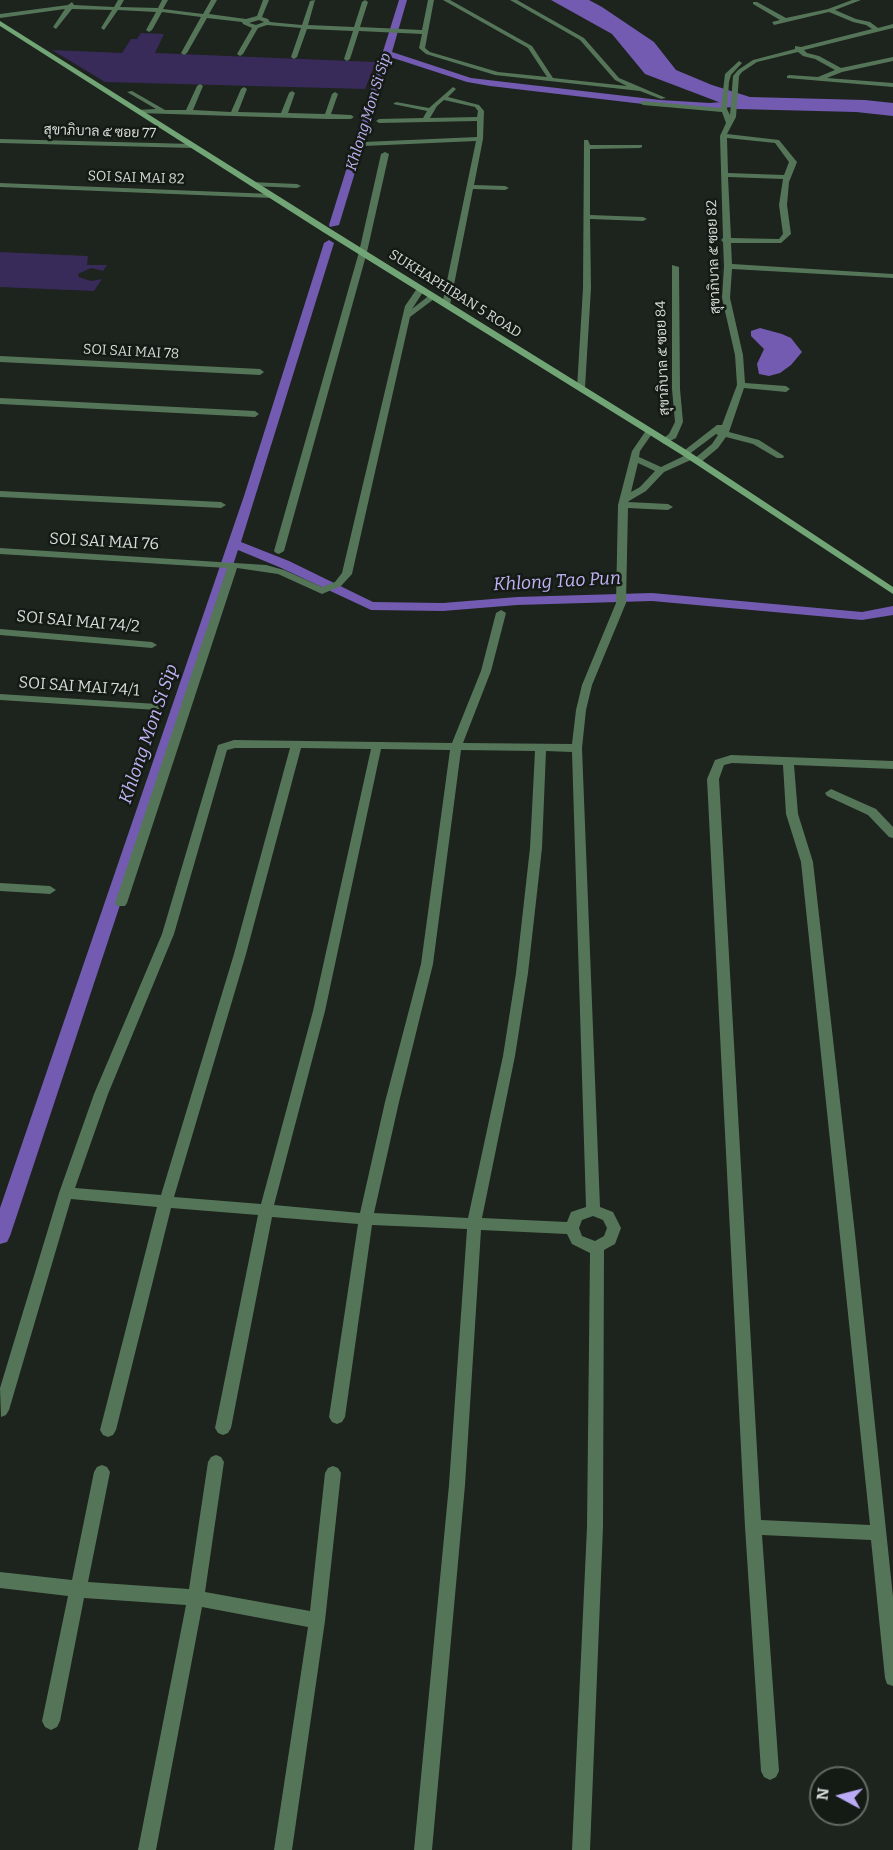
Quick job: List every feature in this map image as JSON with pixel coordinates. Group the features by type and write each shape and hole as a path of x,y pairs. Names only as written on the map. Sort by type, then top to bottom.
{"main road":[{"name":"SUKHAPHIBAN 5 ROAD","path":"0,19 336,237 691,457 893,591"}],"street":[{"path":"56,27 74,0"},
{"path":"104,28 121,0"},
{"path":"149,30 165,0"},
{"path":"184,53 214,0"},
{"path":"259,18 266,0"},
{"path":"431,0 423,32 422,48 428,53 488,72 641,89"},
{"path":"446,0 530,46 551,80"},
{"path":"513,0 582,39 617,79 663,98"},
{"path":"744,4 766,0"},
{"path":"774,24 830,10 858,0"},
{"path":"294,57 313,1"},
{"path":"346,59 365,2"},
{"path":"755,3 786,21"},
{"path":"0,19 24,9 115,10 207,16 246,22 256,27"},
{"path":"0,19 68,9"},
{"path":"830,10 855,21 856,26 873,30"},
{"path":"246,22 259,18 266,20 267,23"},
{"path":"240,54 256,27 267,23 304,27 423,32"},
{"name":"สุขาภิบาล ๕ ซอย 82","path":"729,122 725,109 726,82 728,74 743,60 893,24"},
{"path":"802,47 805,55 817,57 840,70"},
{"name":"สุขาภิบาล ๕ ซอย 82","path":"719,432 726,423 741,385 739,355 726,298 728,266 725,240 723,136 734,110 735,83 740,71 755,61 802,47"},
{"path":"820,79 822,76 840,70 893,59"},
{"path":"789,76 893,85"},
{"path":"609,86 617,79"},
{"path":"189,111 200,86"},
{"path":"234,113 244,89"},
{"path":"425,120 430,110 453,89"},
{"path":"130,92 163,111"},
{"path":"284,115 292,93"},
{"path":"327,117 335,94"},
{"path":"444,98 477,106 482,111 480,139 447,304"},
{"path":"396,104 430,110"},
{"path":"643,104 725,109"},
{"path":"139,111 351,117"},
{"path":"379,122 481,119"},
{"path":"723,136 777,141 792,162 786,177 783,205 787,234 784,238 781,241 767,242 725,240"},
{"path":"364,144 480,139"},
{"name":"สุขาภิบาล ๕ ซอย 77","path":"3,141 193,146"},
{"path":"581,388 587,288 587,144 639,146"},
{"path":"279,551 363,252 385,154"},
{"path":"724,175 786,177"},
{"path":"253,184 297,186"},
{"name":"SOI SAI MAI 82","path":"0,185 272,196"},
{"path":"470,187 505,188"},
{"path":"587,217 643,219"},
{"path":"728,266 893,276"},
{"name":"สุขาภิบาล ๕ ซอย 84","path":"664,441 673,436 679,422 676,389 675,267"},
{"path":"409,315 411,301 422,289"},
{"path":"409,315 434,296"},
{"name":"SOI SAI MAI 76","path":"0,551 266,568 322,591 338,584 347,574 409,315"},
{"name":"SOI SAI MAI 78","path":"0,359 260,372"},
{"path":"741,385 786,389"},
{"path":"0,401 255,414"},
{"path":"593,1210 578,748 581,710 587,685 622,600 624,502 636,451 650,431"},
{"path":"719,432 756,442 780,456"},
{"path":"691,457 719,432"},
{"path":"624,502 643,489 661,470 715,446 719,432"},
{"path":"635,459 661,470"},
{"path":"0,494 221,505"},
{"path":"624,502 668,507"},
{"path":"121,903 231,565"},
{"path":"337,1417 366,1219 392,1102 427,964 456,746 486,671 501,613"},
{"name":"SOI SAI MAI 74/2","path":"0,632 152,645"},
{"name":"SOI SAI MAI 74/1","path":"0,697 157,707"},
{"path":"1,1410 66,1193 101,1094 168,934 222,748 234,744 297,744 578,748"},
{"path":"108,1430 166,1200 240,954 297,744"},
{"path":"223,1428 267,1210 319,1011 377,745"},
{"path":"423,1850 457,1485 474,1224 509,1056 522,974 536,848 541,748"},
{"path":"770,1771 753,1527 712,779 715,769 724,761 788,760 893,765"},
{"path":"788,760 792,814 807,862 847,1222 893,1678"},
{"path":"831,792 872,812 893,834"},
{"path":"0,887 50,890"},
{"path":"66,1193 366,1219 572,1228"},
{"path":"593,1210 608,1216 614,1228 610,1240 597,1247 577,1240 572,1228 576,1216 593,1210"},
{"path":"581,1850 595,1527 597,1247"},
{"path":"147,1850 196,1599 216,1462"},
{"path":"51,1721 102,1472"},
{"path":"283,1850 317,1621 333,1473"},
{"path":"753,1527 877,1533"},
{"path":"0,1580 196,1599 317,1621"}],"shaded area":[{"path":"551,0 589,0 654,42 676,70 712,85 750,97 865,100 893,103 893,116 856,112 737,109 645,74 612,34"},
{"path":"141,33 164,34 155,53 376,62 365,89 105,82 52,50 122,53 131,39 137,39"},
{"path":"0,252 88,256 87,265 107,265 103,271 91,268 78,274 79,277 91,281 102,279 94,291 0,287"},
{"path":"760,328 791,338 802,352 791,365 780,373 769,376 759,374 757,364 764,349 751,336 751,331"}],"waterway":[{"name":"Khlong Mon Si Sip","path":"334,225 403,0"},
{"path":"387,53 470,80 490,83 660,103 710,106 743,103"},
{"name":"Khlong Mon Si Sip","path":"0,1236 250,496 329,243"},
{"name":"Khlong Tao Pun","path":"234,544 284,564 371,606 443,607 517,601 652,597 862,616 883,614 893,610"}]}
